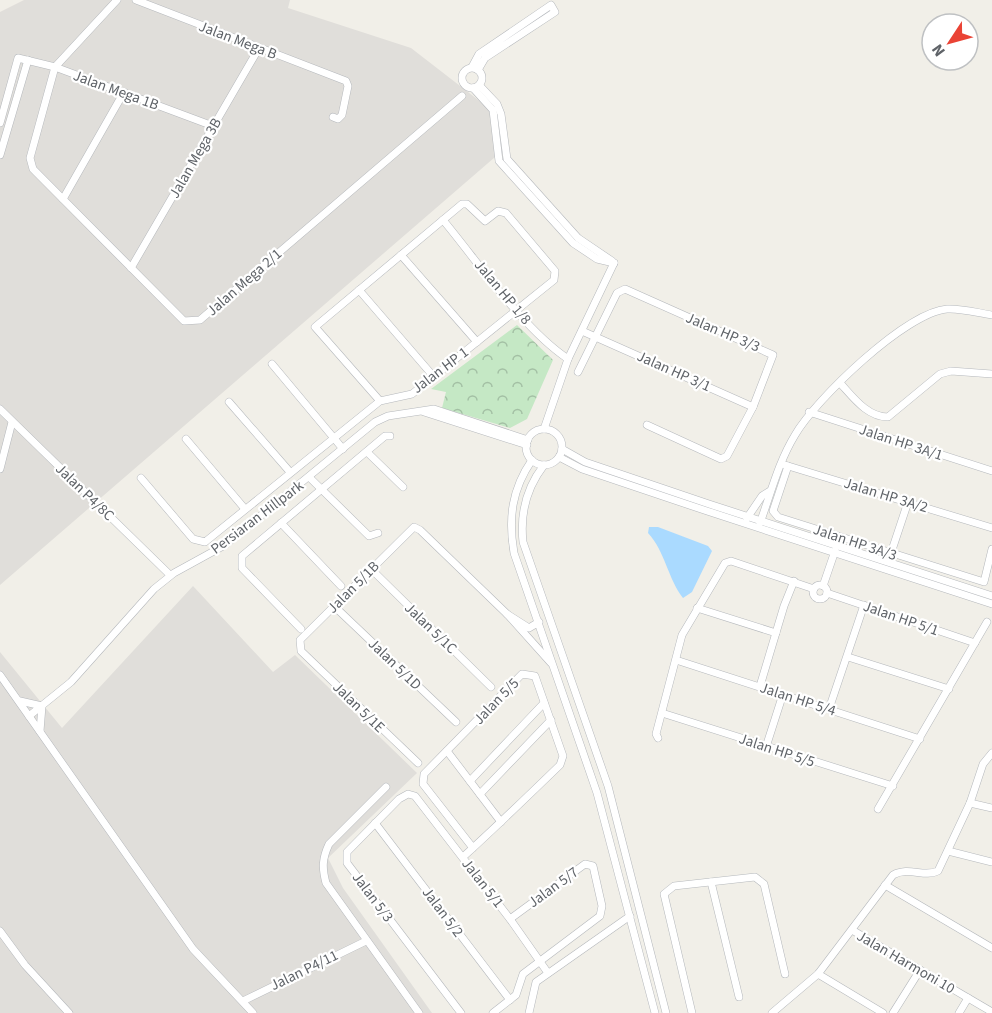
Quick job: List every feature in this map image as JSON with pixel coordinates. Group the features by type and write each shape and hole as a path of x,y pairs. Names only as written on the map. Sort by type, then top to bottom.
{"street":[{"path":"55,67 117,0"},
{"name":"Jalan Mega B","path":"136,0 341,78 348,86 342,115 338,119 333,117"},
{"path":"475,68 480,54 551,5 553,6 555,12 486,58 475,68 464,72 462,78 466,87 476,87 497,104 501,114 507,159 578,238 614,263"},
{"name":"Jalan Mega 3B","path":"131,268 260,48"},
{"name":"Jalan Mega 1B","path":"10,88 18,58 55,67 213,126"},
{"path":"0,155 28,60"},
{"name":"Jalan Mega 2/1","path":"55,67 30,158 33,170 184,321 200,320 462,96"},
{"path":"475,68 482,75 476,87"},
{"path":"0,85 10,88 0,123"},
{"path":"476,87 493,110 499,161 573,243 597,259 614,263"},
{"path":"63,199 124,92"},
{"path":"537,204 536,199 539,195"},
{"name":"Jalan HP 1","path":"141,478 193,539 205,542 380,401 412,394 554,280 555,271 506,213 498,211 485,221 467,204 462,204 443,220"},
{"path":"380,401 315,327 443,220"},
{"name":"Jalan HP 1/8","path":"443,220 517,309 555,351 568,359"},
{"path":"401,255 477,342"},
{"path":"544,429 568,359 614,263"},
{"name":"Jalan HP 3/3","path":"594,336 621,290 625,289 770,352 774,355 773,359 753,406"},
{"path":"359,290 434,377"},
{"path":"759,525 780,463 809,412 840,382 897,333 927,314 948,309 992,315"},
{"name":"Jalan HP 3/1","path":"582,331 753,406"},
{"path":"578,372 594,336"},
{"path":"272,364 344,449"},
{"path":"840,382 864,408 878,417 888,417 940,375 951,371 992,374"},
{"path":"229,402 290,472"},
{"path":"647,425 720,459 727,456 753,406"},
{"name":"Jalan P4/8C","path":"0,409 170,575"},
{"name":"Persiaran Hillpark","path":"29,716 71,682 154,589 170,575 225,545 375,422 388,416 419,411 527,443"},
{"name":"Jalan HP 3A/1","path":"809,412 992,471"},
{"path":"0,469 12,422"},
{"path":"544,465 532,459 527,443 534,432 544,429 555,433 562,449 585,462 759,525 992,604"},
{"path":"301,629 242,568 242,556 245,551 385,436 390,436"},
{"path":"186,439 245,509"},
{"path":"562,449 559,457 544,465 531,481 521,527 527,558 608,786 666,1013"},
{"path":"367,452 403,486"},
{"path":"559,457 582,469 746,520"},
{"path":"532,459 521,475 510,517 514,553 597,793 655,1013"},
{"name":"Jalan HP 3A/2","path":"780,463 992,528"},
{"name":"Jalan HP 3A/3","path":"788,466 774,515 981,582 986,581 992,549"},
{"path":"309,477 369,536 378,533"},
{"path":"746,520 762,496 770,491"},
{"path":"891,553 908,502"},
{"path":"281,523 341,586"},
{"name":"Jalan 5/1B","path":"301,651 300,640 414,527 420,530 507,614"},
{"path":"814,589 814,595 819,599 825,597 827,593 823,586 835,550"},
{"path":"835,550 992,596"},
{"path":"658,738 656,736 682,635 725,563 731,561 814,589 823,586"},
{"name":"Jalan 5/1C","path":"371,569 491,687"},
{"path":"760,686 794,581"},
{"name":"Jalan HP 5/1","path":"827,593 975,643"},
{"path":"829,709 864,605"},
{"name":"Jalan 5/1D","path":"334,606 456,722"},
{"path":"697,608 776,633"},
{"path":"507,614 530,628 539,622"},
{"path":"507,614 555,667"},
{"path":"878,809 987,622"},
{"path":"543,633 557,660 565,665"},
{"name":"Jalan 5/1E","path":"301,651 418,763"},
{"path":"848,657 949,690"},
{"name":"Jalan HP 5/4","path":"676,660 920,739"},
{"path":"559,681 565,665"},
{"name":"Jalan 5/5","path":"463,857 473,848 501,822 560,765 563,756 535,676 522,674 424,774 423,784 473,848"},
{"path":"0,675 193,949 253,1013"},
{"path":"766,747 783,694"},
{"path":"18,701 42,706 40,731"},
{"path":"470,781 544,703"},
{"name":"Jalan HP 5/5","path":"662,713 893,786"},
{"path":"480,794 551,720"},
{"path":"447,751 501,822"},
{"path":"772,1013 818,974 893,876 904,870 930,873 938,871 970,803 983,764 992,753"},
{"path":"597,793 608,786"},
{"path":"386,787 329,844 323,856 326,883 419,1013"},
{"name":"Jalan 5/3","path":"415,796 408,794 399,799 347,852 347,863 461,1013"},
{"name":"Jalan 5/1","path":"415,796 510,918 548,972"},
{"path":"970,803 992,808"},
{"name":"Jalan 5/2","path":"375,823 510,1000"},
{"path":"948,851 992,862"},
{"name":"Jalan 5/7","path":"510,918 585,864 593,866 602,906 600,916 540,962"},
{"path":"692,1013 664,894 674,886 755,877 764,884 785,974"},
{"path":"711,882 739,997"},
{"path":"885,885 992,948"},
{"path":"529,1013 536,982 630,916"},
{"name":"Jalan Harmoni 10","path":"852,930 992,1012"},
{"path":"0,931 25,965 69,1013"},
{"name":"Jalan P4/11","path":"243,1000 366,941"},
{"path":"493,1013 516,995 523,974 540,962"},
{"path":"893,1013 920,970"},
{"path":"818,974 884,1013"},
{"path":"959,1013 968,998"}],"shaded area":[{"path":"24,0 290,0 288,8 411,48 495,113 502,151 0,585 0,12"},
{"path":"193,586 273,672 295,655 417,773 328,858 343,888 432,1013 0,1013 0,652 62,728"}],"green space":[{"path":"517,325 553,360 527,419 510,428 442,408 446,392 431,389"}],"water":[{"path":"649,527 658,527 708,546 712,551 692,592 683,598 659,548 648,533"}]}
